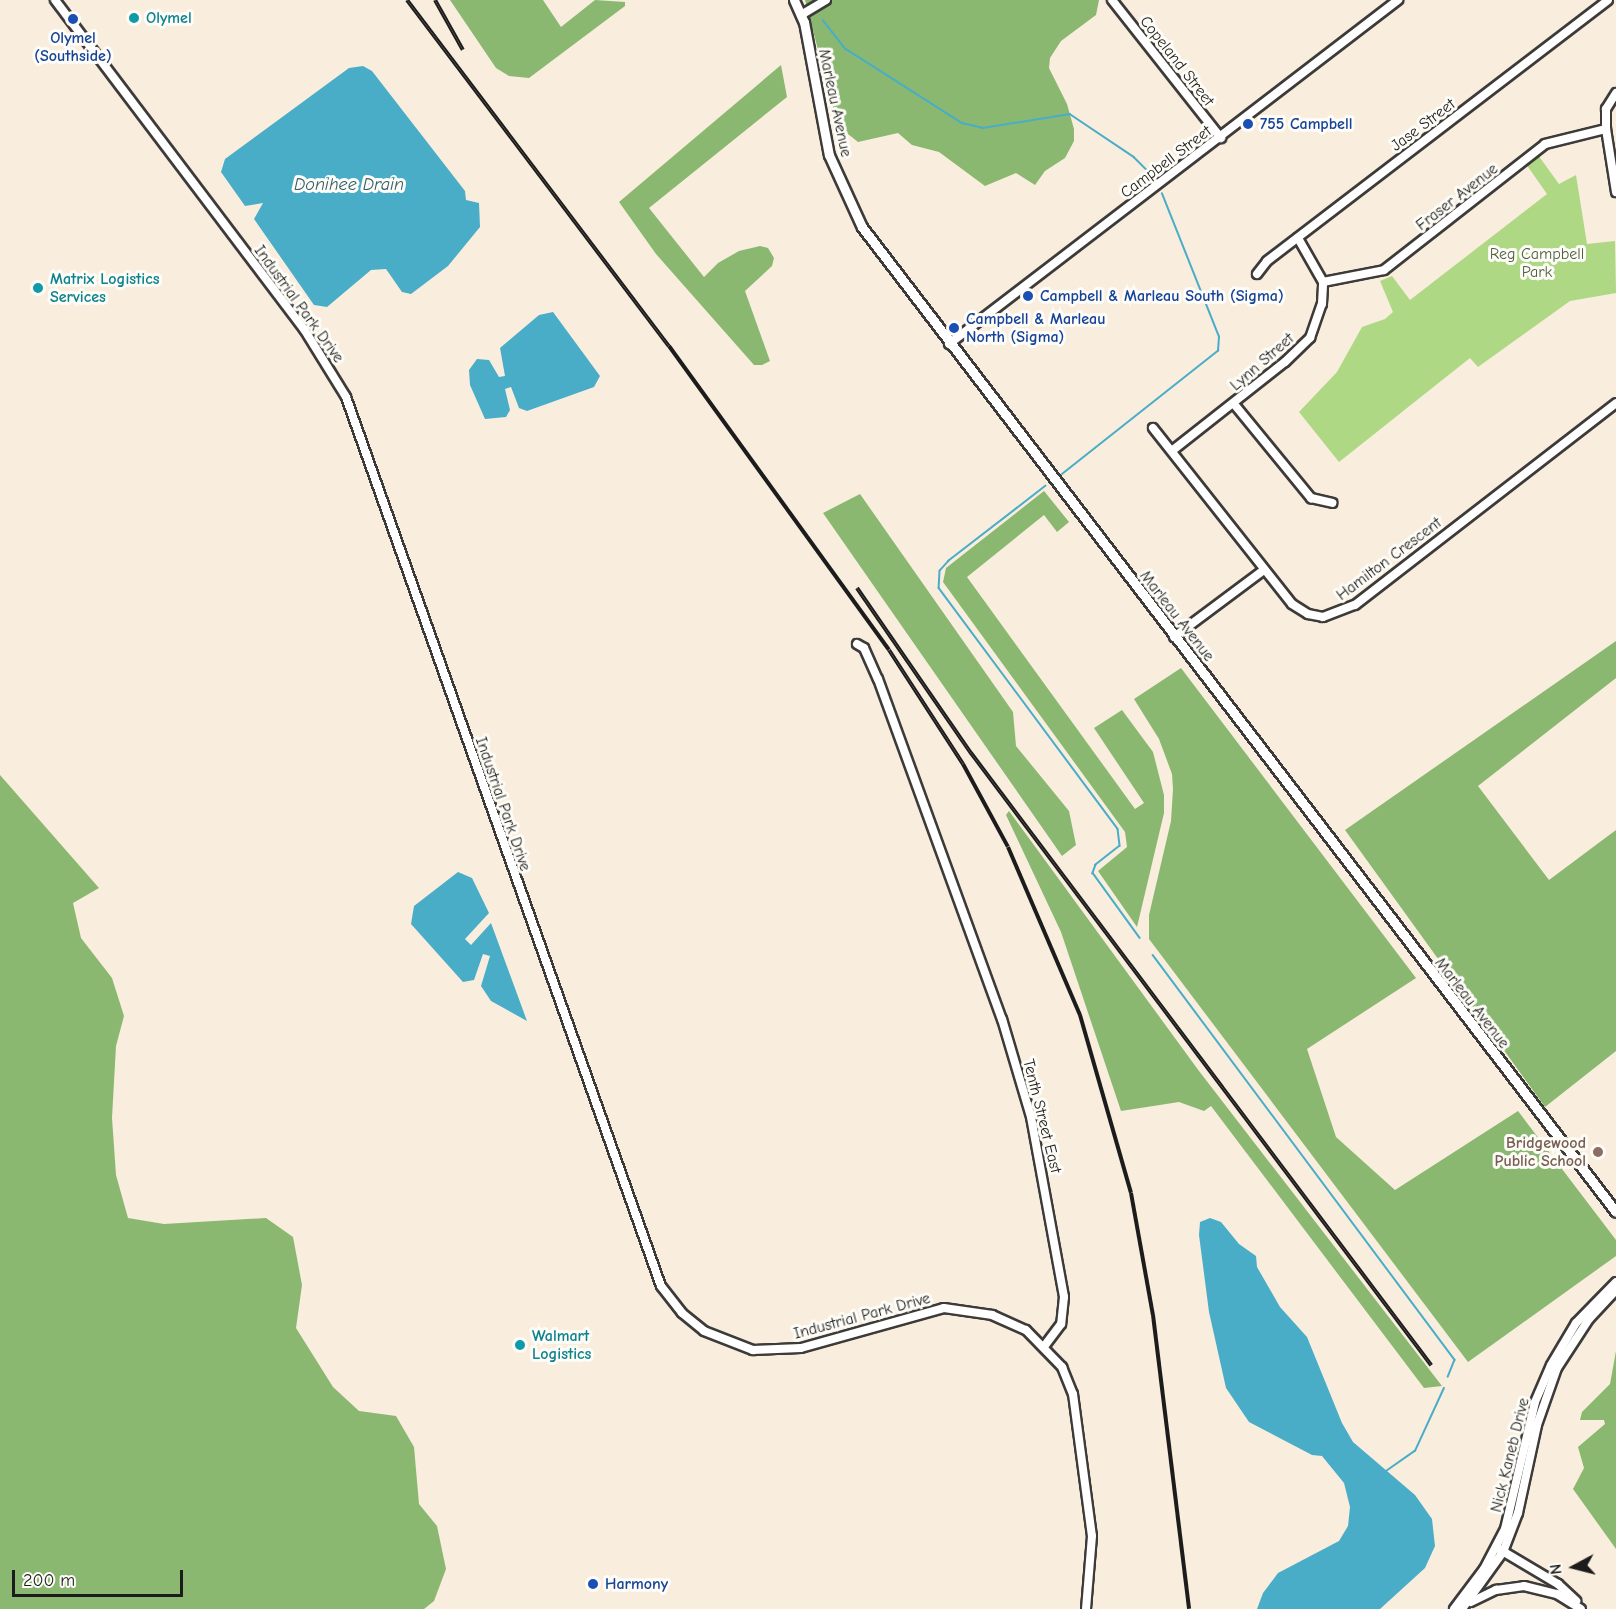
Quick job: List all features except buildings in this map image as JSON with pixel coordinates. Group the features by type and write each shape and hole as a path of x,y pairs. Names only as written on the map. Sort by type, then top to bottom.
{"main road":[{"name":"Marleau Avenue","path":"794,0 801,15 822,129 838,179 862,227 949,344 1616,1212"}],"street":[{"name":"Industrial Park Drive","path":"55,0 304,329 346,397 651,1263 674,1304 704,1331 753,1350 801,1348 944,1308 992,1315 1026,1330 1045,1346"},
{"path":"801,15 826,0"},
{"name":"Copeland Street","path":"1112,0 1221,138"},
{"name":"Campbell Street","path":"949,344 1221,138 1398,0"},
{"name":"Jase Street","path":"1257,274 1298,238 1608,0"},
{"path":"1616,93 1606,109 1606,129 1616,192"},
{"name":"Fraser Avenue","path":"1323,282 1384,270 1545,144 1606,129"},
{"path":"1298,238 1323,282"},
{"name":"Lynn Street","path":"1173,450 1234,404 1310,338 1322,304 1323,282"},
{"name":"Hamilton Crescent","path":"1153,428 1173,450 1292,604 1308,614 1323,617 1355,605 1616,403"},
{"path":"1234,404 1311,498 1332,503"},
{"path":"1174,637 1264,570"},
{"name":"Tenth Street East","path":"857,644 864,648 878,680 1002,1018 1031,1117 1064,1297 1061,1324 1045,1346"},
{"name":"Nick Kaneb Drive","path":"1454,1609 1500,1550 1512,1507 1528,1429 1544,1380 1576,1323 1616,1282"},
{"name":"Nick Kaneb Drive","path":"1463,1609 1500,1550 1518,1513 1537,1425 1557,1368 1589,1319 1616,1290"},
{"path":"1045,1346 1062,1366 1073,1394 1081,1435 1092,1536 1086,1609"},
{"path":"1500,1550 1558,1584 1581,1609"},
{"path":"1463,1609 1496,1590 1524,1586 1557,1594 1581,1609"}],"green space":[{"path":"450,0 543,0 561,27 595,0 625,2 625,6 529,78 509,76 496,68"},
{"path":"805,0 1099,0 1096,15 1061,41 1050,58 1049,68 1067,104 1074,129 1074,141 1065,158 1045,171 1035,185 1016,173 985,186 939,152 912,145 898,133 858,142 838,126"},
{"path":"781,65 787,97 649,208 704,277 718,263 739,251 760,246 768,248 774,258 772,266 745,291 770,361 762,365 754,365 656,254 619,202"},
{"name":"Reg Campbell Park","path":"1538,155 1559,184 1576,175 1587,244 1615,241 1616,293 1570,301 1478,367 1470,358 1339,462 1299,412 1337,372 1362,327 1385,319 1393,312 1380,281 1392,276 1410,300 1547,194 1526,164"},
{"path":"1044,491 1069,522 1057,532 1044,515 967,577 1135,809 1144,803 1094,728 1122,710 1153,752 1164,795 1164,813 1137,927 1098,871 1127,847 1125,832 943,582 946,568"},
{"path":"860,494 1013,712 1016,746 1069,811 1076,845 1062,856 823,513"},
{"path":"1616,641 1616,678 1478,786 1549,880 1616,830 1616,1051 1545,1107 1345,830"},
{"path":"1181,668 1416,978 1307,1049 1336,1137 1395,1190 1518,1111 1616,1240 1616,1256 1468,1362 1149,939 1149,915 1171,821 1173,789 1172,774 1159,739 1134,699"},
{"path":"0,775 99,888 73,903 81,938 112,978 124,1016 116,1046 112,1118 116,1175 128,1218 164,1224 266,1218 293,1237 302,1285 296,1328 333,1387 359,1411 396,1416 414,1447 419,1504 437,1526 446,1569 434,1601 424,1609 0,1609"},
{"path":"1009,811 1199,1071 1442,1386 1424,1388 1211,1106 1204,1111 1179,1102 1121,1111 1061,932 1006,815"},
{"path":"1616,1351 1616,1549 1573,1489 1584,1468 1578,1447 1605,1424 1604,1420 1580,1420 1582,1412 1610,1384"}],"water":[{"name":"Donihee Drain","path":"363,66 372,71 465,191 466,200 479,203 480,227 448,266 411,294 402,292 386,269 371,270 327,307 314,305 254,219 263,203 245,206 221,172 225,159 349,68"},
{"path":"553,312 600,376 594,387 527,411 519,408 511,387 505,389 510,410 506,417 485,419 470,385 469,370 477,359 489,360 499,377 505,376 500,348 539,315"},
{"path":"458,872 472,878 489,913 465,939 471,945 491,923 527,1021 491,1001 481,986 490,956 483,954 474,980 463,982 411,924 414,906"},
{"path":"1210,1218 1221,1222 1239,1244 1256,1256 1257,1267 1280,1307 1307,1337 1342,1423 1353,1442 1415,1495 1432,1519 1435,1546 1425,1568 1380,1609 1257,1609 1263,1593 1278,1573 1339,1541 1348,1526 1350,1507 1344,1483 1322,1456 1312,1455 1249,1422 1226,1388 1209,1312 1199,1235 1200,1222"}],"waterway":[{"path":"823,20 846,49 962,123 983,128 1070,114 1134,157 1153,176"},
{"path":"1062,474 1218,351 1219,337 1162,194"},
{"path":"1046,486 949,561 940,571 939,588 1118,829 1120,846 1096,865 1093,873 1140,938"},
{"path":"1153,955 1455,1360 1448,1377"},
{"path":"1386,1471 1415,1451 1444,1388"}],"railway":[{"path":"407,0 669,346 889,650 963,764 1008,847 1080,1015 1131,1193 1153,1315 1189,1609"},
{"path":"435,0 463,50"},
{"path":"857,588 971,753 1431,1365"}],"place":[{"name":"Olymel","path":"134,18"},
{"name":"Olymel (Southside)","path":"73,19"},
{"name":"755 Campbell","path":"1248,124"},
{"name":"Matrix Logistics Services","path":"38,288"},
{"name":"Campbell & Marleau South (Sigma)","path":"1028,296"},
{"name":"Campbell & Marleau North (Sigma)","path":"954,328"},
{"name":"Bridgewood Public School","path":"1598,1152"},
{"name":"Walmart Logistics","path":"520,1345"},
{"name":"Harmony","path":"593,1584"}]}
